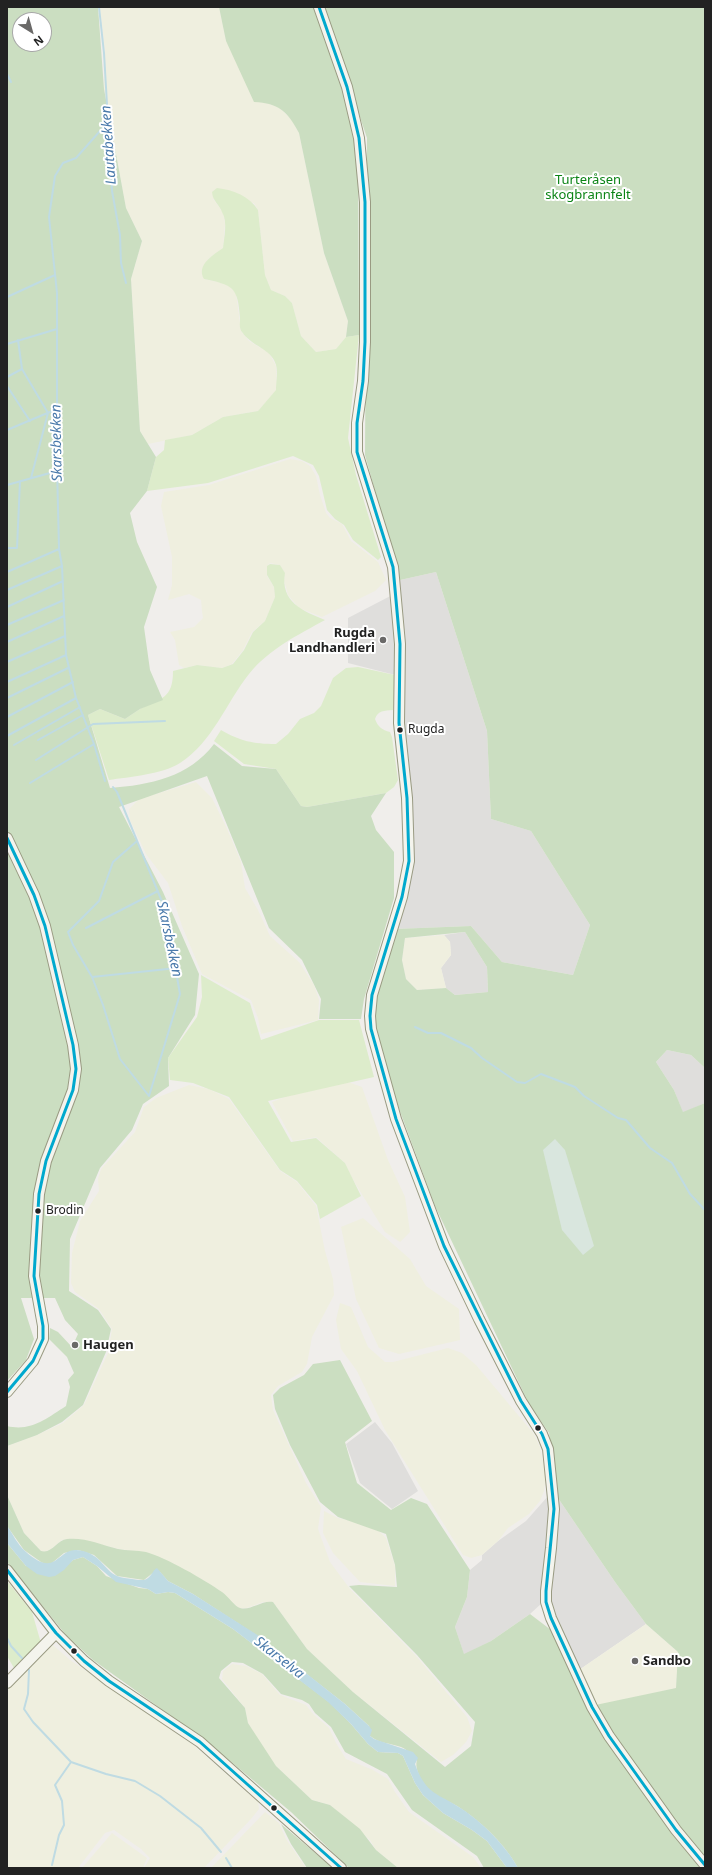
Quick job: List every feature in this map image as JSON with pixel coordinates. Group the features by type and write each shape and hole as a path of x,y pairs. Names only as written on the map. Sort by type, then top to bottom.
{"street":[{"path":"319,7 349,95 359,138 365,202 365,342 363,381 357,423 357,452 392,563 396,586 400,644 399,723 407,798 409,861 400,904 372,995 370,1016 371,1029 396,1119 444,1246 479,1320 514,1387 542,1434 548,1449 554,1509 546,1591 546,1602 551,1618 592,1707 609,1736 676,1830 705,1866"},
{"path":"7,838 34,894 45,926 73,1045 76,1069 73,1090 46,1161 39,1194 34,1276 43,1326 43,1339 33,1361 7,1392"},
{"path":"7,1570 56,1633 76,1654 100,1675 206,1748 341,1868"},
{"path":"7,1683 56,1633"}],"shaded area":[{"path":"436,572 487,731 491,819 531,831 590,925 573,975 502,962 471,926 395,929 409,887 399,676 348,663 348,618 400,591 400,580"},
{"path":"465,932 487,967 488,992 455,995 446,988 441,968 451,955 450,942 444,935"},
{"path":"667,1050 691,1055 705,1068 705,1103 683,1113 674,1090 656,1062"},
{"path":"555,1139 565,1150 594,1246 583,1255 562,1230 543,1150"},
{"path":"375,1422 392,1443 418,1491 392,1509 360,1483 346,1444"},
{"path":"549,1495 542,1603 530,1614 491,1641 464,1655 455,1627 467,1597 470,1570 482,1560 482,1555 498,1541 526,1521"},
{"path":"558,1498 615,1582 646,1624 579,1670 552,1606 552,1580 557,1541"}],"green space":[{"path":"7,7 98,7 104,89 126,208 142,241 131,279 140,431 156,457 147,491 130,513 137,542 157,587 144,627 150,670 163,700 140,709 125,719 100,709 88,715 110,788 125,787 154,781 181,772 204,755 214,744 242,766 276,769 301,806 307,807 386,793 371,816 376,830 394,852 394,898 364,999 361,1019 319,1019 321,999 302,960 269,928 207,776 119,807 163,892 199,974 195,1015 168,1058 169,1086 143,1104 132,1130 100,1168 70,1239 69,1291 98,1310 111,1329 106,1352 83,1405 62,1422 37,1435 7,1446 7,1426 24,1427 38,1423 66,1406 70,1387 68,1380 74,1373 67,1357 49,1339 50,1328 58,1332 72,1347 78,1334 65,1320 55,1298 21,1298 34,1339 26,1360 7,1381"},
{"path":"100,7 219,7 226,41 267,103 280,108 292,120 299,133 324,253 348,321 346,337 336,349 316,352 301,336 292,303 285,296 271,290 265,275 258,210 254,203 213,199 223,212 225,223 223,248 208,259 204,279 227,284 236,293 241,331 249,341 269,353 276,366 277,390 258,411 223,417 192,435 148,444 140,431 131,279 142,241 126,208 104,89 105,52"},
{"path":"219,7 319,7 358,139 359,335 346,337 348,321 324,253 299,133 291,119 282,110 270,104 254,102 226,41"},
{"name":"Turteråsen skogbrannfelt","path":"323,7 705,7 705,1068 691,1055 667,1050 656,1062 674,1090 683,1112 705,1103 705,1868 518,1868 501,1844 479,1822 459,1807 437,1796 429,1790 419,1776 416,1764 417,1760 407,1751 401,1747 378,1741 370,1736 369,1726 345,1704 259,1637 193,1594 168,1581 160,1572 154,1572 144,1580 117,1576 94,1555 78,1550 64,1553 52,1563 47,1565 24,1550 7,1526 7,1495 24,1533 41,1551 48,1551 63,1540 80,1539 118,1549 146,1552 185,1569 206,1581 222,1592 240,1608 244,1609 273,1602 307,1649 353,1692 445,1767 471,1746 475,1722 417,1655 349,1586 359,1585 397,1587 395,1565 386,1534 338,1517 320,1502 290,1445 275,1409 273,1395 280,1388 304,1375 313,1364 340,1360 372,1421 345,1442 357,1483 391,1510 411,1498 427,1504 470,1570 467,1597 455,1627 464,1654 491,1641 530,1614 551,1630 586,1707 676,1688 678,1652 646,1624 615,1582 558,1498 555,1491 549,1433 529,1404 435,1206 367,1022 395,929 471,926 502,962 573,975 590,925 531,831 491,819 487,731 436,572 400,580 365,455 367,138","holes":["465,932 487,967 488,992 455,995 446,988 417,990 406,979 402,960 405,938"]},
{"path":"217,188 229,190 246,197 258,210 265,275 271,290 285,296 292,303 301,336 316,352 336,349 346,337 359,335 348,438 356,475 381,557 378,560 353,540 344,525 335,519 327,510 319,476 313,465 293,456 208,483 147,491 156,457 164,450 165,440 192,435 223,417 258,411 276,390 277,371 274,360 266,351 246,337 241,331 239,307 235,293 232,289 221,283 204,279 202,274 202,269 207,261 223,248 225,220 212,192"},
{"path":"290,459 302,461 310,466 316,476 326,513 330,518 342,524 351,541 378,562 386,580 375,591 322,617 299,608 288,595 284,580 285,573 280,565 270,563 267,566 267,576 274,587 275,597 265,621 252,632 243,650 232,664 222,668 197,665 184,668 179,665 175,640 170,632 194,627 203,618 201,600 189,594 168,600 172,585 172,557 161,506 164,492 209,485"},
{"path":"270,564 280,565 285,573 284,583 286,591 295,604 301,609 325,620 284,643 257,665 241,685 210,734 191,755 180,763 165,770 109,780 88,715 100,709 125,719 140,709 160,700 168,692 171,687 173,671 197,665 222,668 233,664 244,650 253,632 265,621 275,597 274,587 267,575 267,566"},
{"path":"358,667 395,675 396,679 393,710 380,712 375,719 379,726 390,732 392,737 398,780 394,787 386,793 307,807 301,806 276,769 244,764 214,741 221,730 234,737 247,741 276,744 288,734 300,719 314,713 321,706 333,678 346,668"},
{"path":"196,782 212,798 228,831 241,862 245,888 258,910 270,936 299,962 314,985 319,1000 318,1020 261,1034 258,1018 251,1000 202,974 182,926 168,883 146,854 130,820 129,809 139,799"},
{"path":"444,935 450,942 451,955 441,968 446,988 417,990 406,979 402,960 405,938"},
{"path":"201,975 250,1003 261,1040 319,1020 359,1020 374,1077 268,1101 291,1142 316,1138 345,1163 361,1196 320,1219 317,1205 297,1181 280,1170 229,1097 193,1083 170,1080 168,1058 197,1017 202,997"},
{"path":"348,1082 362,1087 388,1160 405,1197 410,1232 400,1242 385,1232 352,1178 345,1163 316,1137 293,1141 272,1102 288,1096"},
{"path":"189,1085 209,1089 229,1099 280,1171 297,1182 316,1206 325,1251 333,1279 334,1295 312,1337 307,1364 302,1372 278,1386 271,1395 273,1410 306,1483 321,1507 318,1529 330,1562 350,1589 417,1657 467,1717 472,1731 466,1742 453,1755 441,1762 353,1692 307,1649 273,1602 263,1602 247,1608 239,1608 201,1579 146,1553 119,1549 82,1540 69,1539 62,1540 51,1549 44,1552 41,1551 24,1533 7,1495 7,1446 37,1435 63,1423 84,1405 108,1353 112,1329 99,1309 75,1292 71,1283 72,1253 80,1221 99,1191 98,1179 101,1169 135,1132 144,1107 156,1098"},
{"path":"363,1218 410,1259 426,1286 459,1309 460,1340 399,1354 379,1348 356,1299 341,1227"},
{"path":"340,1303 351,1307 368,1347 385,1362 393,1362 448,1348 462,1353 476,1365 534,1434 540,1447 546,1477 544,1491 540,1501 529,1514 508,1528 498,1541 482,1555 471,1558 463,1555 385,1430 357,1371 341,1349 336,1320"},
{"path":"324,1511 338,1518 355,1522 379,1531 386,1538 395,1566 395,1586 360,1582 333,1553 323,1533"},
{"path":"7,1543 26,1566 68,1564 73,1560 83,1557 97,1566 106,1576 139,1588 148,1589 156,1594 168,1592 175,1593 233,1629 329,1702 368,1744 378,1752 398,1753 403,1756 415,1783 423,1795 443,1813 472,1830 487,1841 507,1868 484,1868 477,1856 412,1810 387,1774 345,1752 331,1727 315,1713 309,1704 302,1700 281,1694 263,1674 243,1663 232,1662 221,1671 219,1678 245,1708 248,1723 276,1766 312,1800 330,1805 360,1829 376,1850 398,1868 349,1868 291,1812 229,1760 192,1731 93,1660 66,1635 7,1562"},
{"path":"7,1581 32,1612 41,1643 14,1668 7,1656"},
{"name":"Sandbo","path":"646,1624 678,1652 676,1688 595,1706 579,1670"},
{"path":"53,1645 70,1660 192,1744 258,1802 259,1809 251,1819 204,1868 144,1868 150,1858 141,1849 114,1830 105,1833 78,1868 7,1868 7,1684"},
{"path":"232,1664 246,1666 262,1674 280,1695 306,1705 313,1714 329,1728 346,1759 373,1770 388,1779 409,1812 473,1857 481,1868 398,1868 376,1850 370,1840 330,1805 312,1800 276,1766 265,1752 248,1723 245,1708 222,1679 223,1671"},
{"path":"265,1812 279,1823 286,1839 306,1868 211,1868"},
{"path":"281,1824 333,1868 307,1868 291,1844"},
{"path":"112,1833 147,1858 143,1868 82,1868"}],"water":[{"name":"Skarselva","path":"7,1526 17,1542 25,1551 36,1560 45,1563 51,1563 67,1552 74,1550 89,1553 117,1576 121,1577 144,1580 149,1578 157,1568 168,1581 193,1594 259,1636 345,1704 369,1726 372,1730 370,1736 374,1739 413,1752 418,1758 415,1764 419,1774 428,1788 470,1814 486,1828 501,1844 518,1868 507,1868 487,1841 472,1830 443,1813 423,1795 415,1783 403,1756 398,1753 378,1752 368,1744 351,1724 328,1702 233,1629 175,1593 168,1592 156,1594 148,1589 116,1582 97,1566 83,1557 73,1560 64,1570 55,1576 49,1577 37,1574 26,1566 7,1543"}],"waterway":[{"name":"Lautabekken","path":"99,7 104,53 112,191 120,235 121,263 126,283"},
{"path":"7,74 11,82"},
{"name":"Skarsbekken","path":"105,781 94,744 76,698 66,655 62,566 59,549 57,466 57,293 49,217 55,176 63,163 76,158 108,122"},
{"path":"7,297 55,275"},
{"path":"7,344 57,329"},
{"path":"18,340 22,369 48,413 31,478"},
{"path":"7,377 22,369"},
{"path":"7,386 30,421"},
{"path":"7,430 57,409"},
{"path":"7,485 57,471"},
{"path":"7,548 17,548 20,481"},
{"path":"7,572 59,549"},
{"path":"7,590 62,566"},
{"path":"7,607 63,581"},
{"path":"7,625 64,600"},
{"path":"7,642 64,616"},
{"path":"7,662 65,636"},
{"path":"7,682 66,655"},
{"path":"7,698 68,668"},
{"path":"7,717 73,682"},
{"path":"7,736 76,698"},
{"path":"14,745 80,707"},
{"path":"38,740 83,715"},
{"path":"36,760 93,724 165,721"},
{"path":"30,783 94,744"},
{"name":"Skarsbekken","path":"113,787 117,792 165,909 180,994 149,1096"},
{"path":"137,841 113,862 99,901 68,932 73,945 92,977 103,1005 120,1059 149,1096"},
{"path":"86,928 158,891"},
{"path":"92,977 177,968"},
{"path":"415,1027 428,1033 441,1033 471,1048 482,1058 517,1082 525,1083 541,1074 575,1087 584,1096 618,1118 626,1120 650,1148 672,1163 690,1194 705,1210"},
{"path":"7,1638 11,1646 22,1658"},
{"path":"29,1670 28,1694 24,1709 33,1722 71,1762 106,1774 135,1781 160,1796 201,1828 221,1852"},
{"path":"52,1865 59,1835 64,1825 62,1801 55,1785 71,1762"},
{"path":"226,1858 232,1868"}],"transit line":[{"path":"319,7 347,87 359,138 365,202 365,342 363,381 357,423 357,452 393,567 400,644 399,723 407,798 409,861 402,897 372,995 370,1016 371,1029 396,1119 444,1246 521,1401 542,1434 548,1449 554,1509 546,1591 546,1602 551,1618 592,1707 609,1736 676,1830 705,1865"},
{"path":"7,838 34,895 45,926 73,1045 76,1069 73,1090 46,1161 39,1194 34,1276 43,1326 43,1339 33,1361 7,1392"},
{"path":"7,1570 56,1633 84,1661 109,1681 200,1742 341,1868"}],"place":[{"name":"Rugda Landhandleri","path":"383,640"},
{"name":"Rugda","path":"400,730"},
{"name":"Brodin","path":"38,1211"},
{"name":"Haugen","path":"75,1345"},
{"name":"Sandbo","path":"635,1661"}]}
